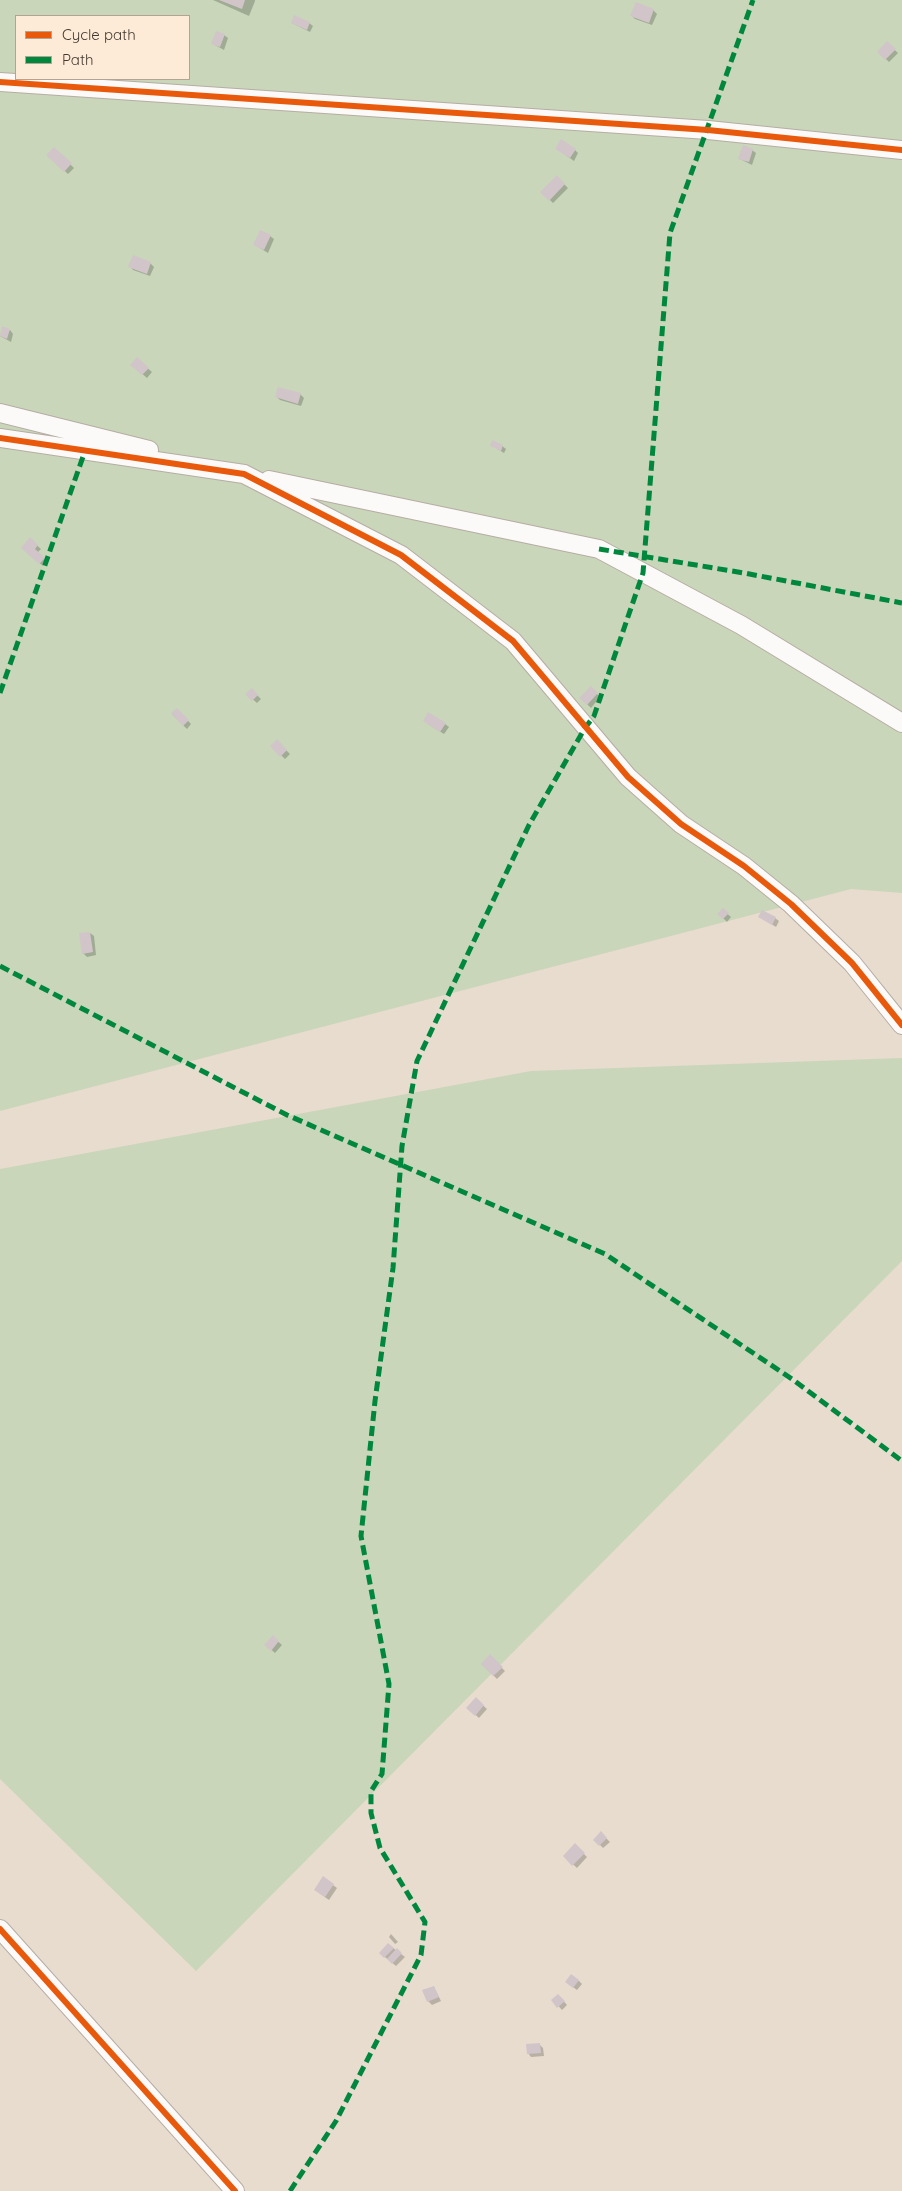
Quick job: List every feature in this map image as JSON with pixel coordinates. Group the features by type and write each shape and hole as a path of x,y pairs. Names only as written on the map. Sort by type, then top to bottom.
{"street":[{"path":"0,82 708,130 902,150"},
{"path":"0,413 244,474 599,549 741,625 902,723"},
{"path":"0,438 244,474 401,555 513,641 628,777 681,824 744,866 791,904 852,963 902,1025"},
{"path":"0,1930 235,2191"}],"green space":[{"path":"0,0 902,0 902,893 851,889 0,1111"},
{"path":"902,1058 902,1261 196,1971 0,1779 0,1169 531,1071"}],"building":[{"path":"219,0 245,0 242,9"},
{"path":"636,2 654,9 649,23 630,16"},
{"path":"294,15 310,22 307,30 291,23"},
{"path":"216,31 225,34 220,47 211,44"},
{"path":"887,41 896,49 885,60 877,52"},
{"path":"561,139 576,149 570,158 555,149"},
{"path":"743,145 753,149 749,162 738,159"},
{"path":"54,147 72,163 64,172 46,155"},
{"path":"557,175 565,184 549,201 540,192"},
{"path":"260,230 271,235 264,250 253,245"},
{"path":"133,255 151,262 147,274 128,267"},
{"path":"2,326 10,329 7,339 0,336"},
{"path":"137,357 149,368 142,375 130,365"},
{"path":"278,387 301,393 298,404 275,397"},
{"path":"492,440 503,445 501,451 490,446"},
{"path":"30,537 38,545 35,549 45,558 39,564 21,548"},
{"path":"591,686 598,693 587,705 579,698"},
{"path":"252,688 258,695 252,701 245,694"},
{"path":"177,708 189,720 183,726 171,713"},
{"path":"428,712 446,723 440,732 423,721"},
{"path":"277,739 287,750 280,757 270,746"},
{"path":"723,908 729,913 723,919 717,914"},
{"path":"762,910 776,917 772,925 758,917"},
{"path":"90,932 93,952 82,954 79,933"},
{"path":"273,1635 279,1641 271,1651 264,1645"},
{"path":"490,1654 503,1667 493,1676 481,1664"},
{"path":"476,1697 484,1705 475,1716 466,1708"},
{"path":"601,1831 607,1838 599,1846 593,1840"},
{"path":"575,1843 585,1853 572,1866 563,1856"},
{"path":"323,1876 334,1884 325,1897 314,1890"},
{"path":"388,1943 394,1948 384,1958 379,1953"},
{"path":"397,1948 402,1953 392,1964 387,1959"},
{"path":"571,1974 579,1980 573,1988 565,1982"},
{"path":"434,1986 439,1997 427,2002 422,1990"},
{"path":"558,1994 565,2001 557,2008 551,2000"},
{"path":"540,2043 541,2053 527,2054 526,2044"}],"marked path":[{"path":"290,2191 336,2121 421,1955 425,1922 380,1848 371,1813 371,1791 382,1774 389,1684 361,1536 375,1401 393,1268 402,1146 417,1061 529,825 585,728 594,716 643,573 670,233 753,0"},
{"path":"0,693 85,451"},
{"path":"599,549 744,573 902,603"},
{"path":"0,966 287,1115 605,1254 792,1379 902,1461"}],"cycle path":[{"path":"0,82 708,130 902,150"},
{"path":"0,438 244,474 401,555 513,641 628,777 681,824 744,866 791,904 852,963 902,1025"},
{"path":"0,1929 235,2191"}]}
